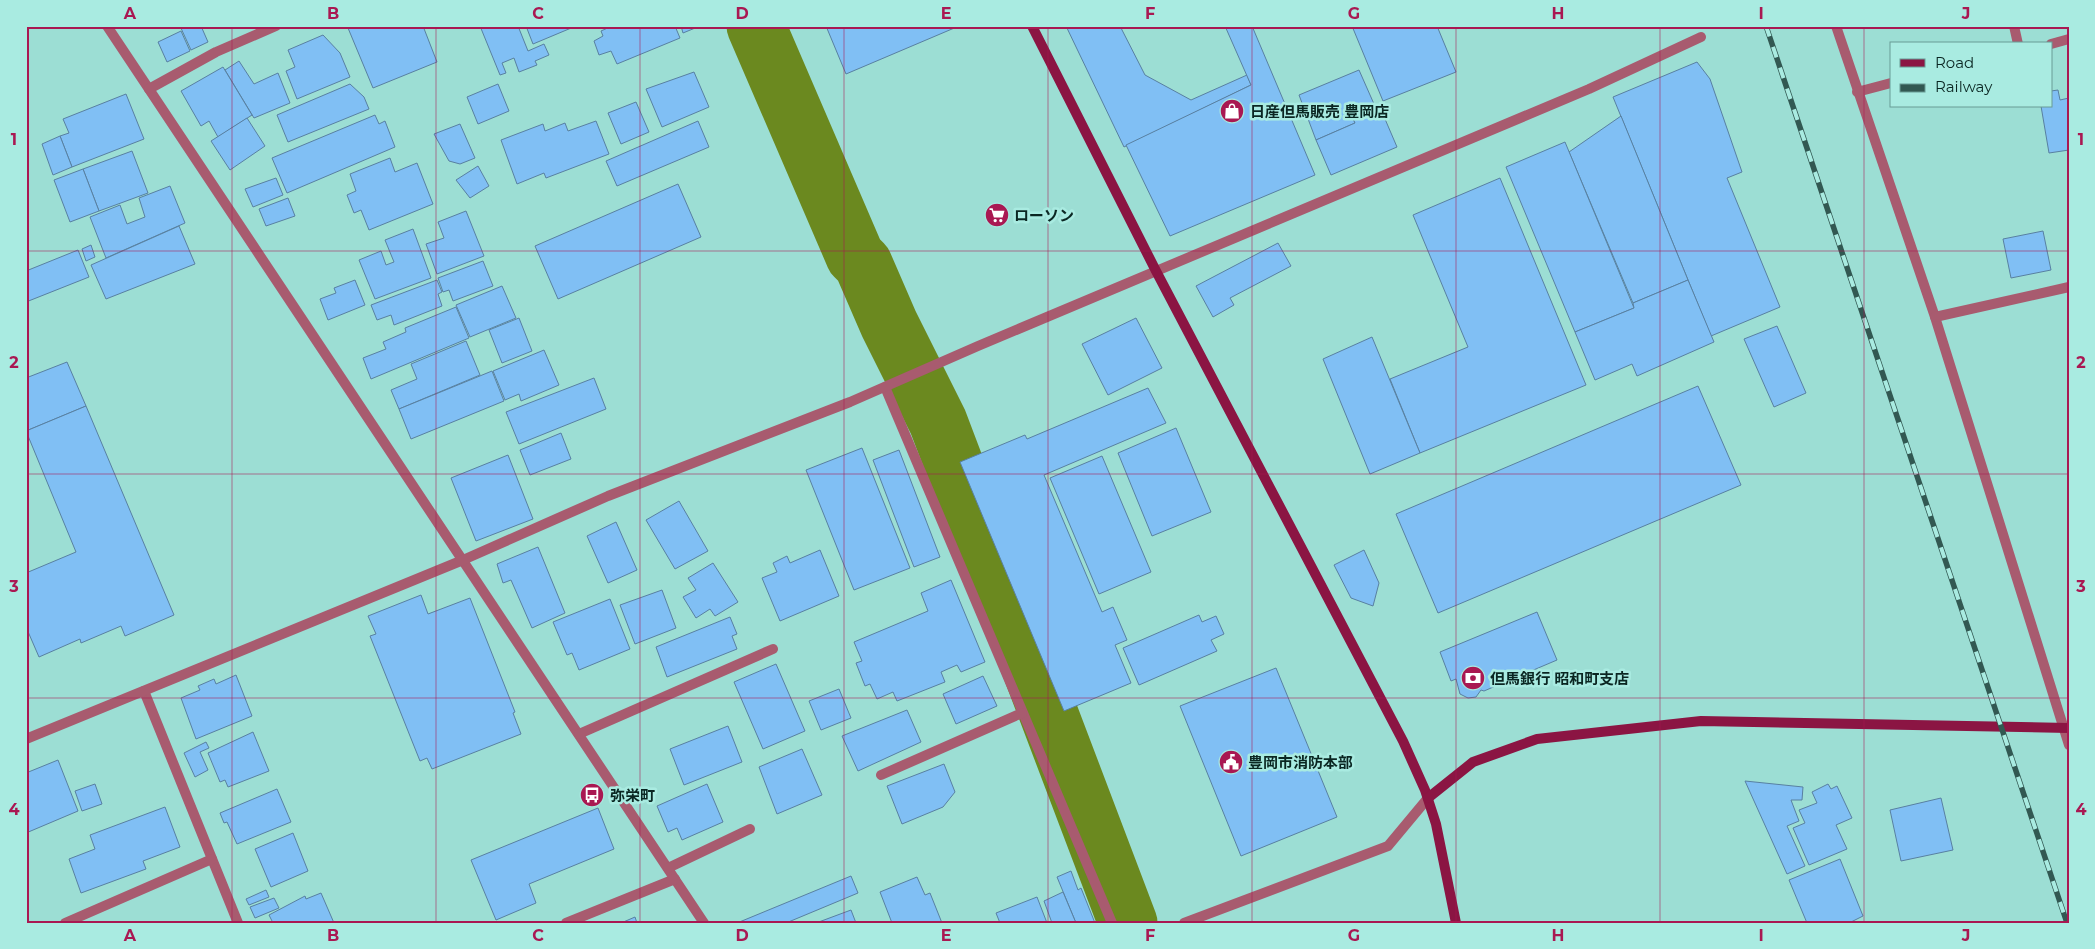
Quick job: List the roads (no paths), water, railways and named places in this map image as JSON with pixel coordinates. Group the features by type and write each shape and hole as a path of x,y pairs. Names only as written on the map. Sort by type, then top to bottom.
{"street":[{"path":"107,26 704,923"},
{"path":"149,89 216,52 276,26"},
{"path":"1032,26 1156,270 1403,741 1428,798 1436,824 1456,923"},
{"path":"1836,26 1935,317 2066,728 2069,745"},
{"path":"2014,26 2018,42"},
{"path":"26,739 463,560 608,496 885,387 1156,270 1589,88 1701,37"},
{"path":"2052,44 2069,40"},
{"path":"1857,92 1890,83"},
{"path":"1935,317 2069,287"},
{"path":"885,387 1112,923"},
{"path":"579,734 773,649"},
{"path":"144,691 238,923"},
{"path":"881,775 1022,713"},
{"path":"1184,923 1388,846 1428,798 1473,762 1537,739 1700,721 2066,728"},
{"path":"668,868 750,828"},
{"path":"65,923 212,859"},
{"path":"566,923 675,879"}],"waterway":[{"path":"756,26 855,256 863,264 889,324 938,422 1128,923"}],"railway":[{"path":"1766,26 2067,923"}],"place":[{"name":"日産但馬販売 豊岡店","path":"1232,111"},
{"name":"ローソン","path":"997,215"},
{"name":"但馬銀行 昭和町支店","path":"1473,678"},
{"name":"豊岡市消防本部","path":"1231,762"},
{"name":"弥栄町","path":"592,795"}]}
